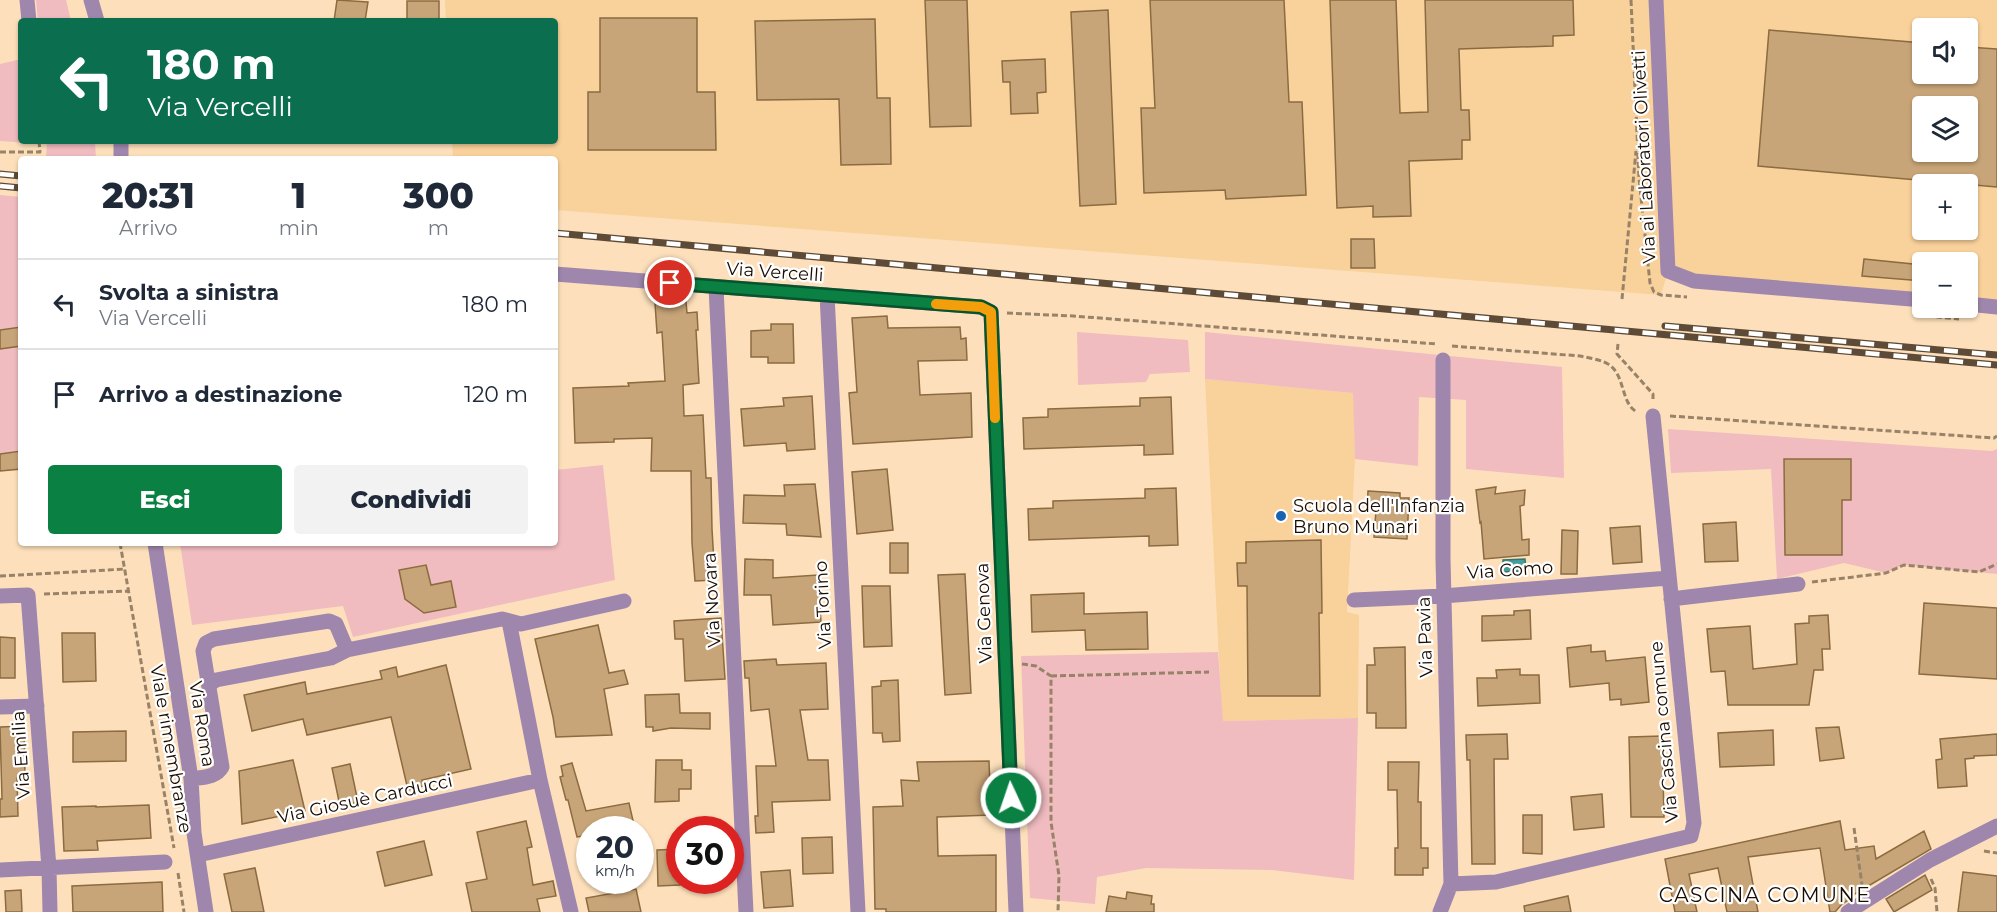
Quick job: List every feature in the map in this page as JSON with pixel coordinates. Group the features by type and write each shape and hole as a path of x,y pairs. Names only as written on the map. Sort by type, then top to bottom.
{"street":[{"path":"27,0 29,18"},
{"path":"91,0 96,18"},
{"name":"Via ai Laboratori Olivetti","path":"1656,0 1668,271 1694,281 1912,299"},
{"name":"Via Vercelli","path":"558,274 981,307 991,312"},
{"name":"Via Novara","path":"716,287 746,912"},
{"name":"Via Torino","path":"827,295 858,912"},
{"path":"1978,305 1997,307"},
{"name":"Via Genova","path":"991,312 1016,912"},
{"name":"Via Pavia","path":"1440,912 1450,885 1443,596 1443,360"},
{"name":"Via Cascina comune","path":"1450,885 1496,882 1690,836 1694,823 1653,416"},
{"name":"Via Roma","path":"155,546 190,779 206,912"},
{"name":"Via Como","path":"1354,600 1443,596 1669,578"},
{"path":"1671,599 1798,584"},
{"path":"0,596 28,595"},
{"name":"Via Emilia","path":"28,595 49,868 50,912"},
{"path":"209,685 216,680 332,658 347,651 502,619 521,624 624,601"},
{"path":"190,779 219,773 222,767 203,651 206,643 214,639 329,621 336,624 347,651"},
{"path":"508,621 540,780 571,912"},
{"path":"0,707 37,706"},
{"name":"Via Giosuè Carducci","path":"198,855 540,780"},
{"path":"1848,912 1924,864 1997,826"},
{"path":"0,870 172,860"}],"path":[{"path":"1631,0 1639,178 1650,283 1654,292 1661,295 1691,297"},
{"path":"1622,299 1637,138"},
{"path":"0,152 40,152 39,144"},
{"path":"991,312 1084,317 1580,356 1610,365 1618,375 1628,402 1633,410 1641,415 1994,438 1997,436"},
{"path":"1952,318 1963,319"},
{"path":"1618,344 1617,354 1653,394 1653,416"},
{"name":"Viale rimembranze","path":"121,546 172,860 184,912"},
{"path":"1798,584 1886,573 1904,565 1979,572 1997,564"},
{"path":"0,576 125,569"},
{"path":"28,595 129,591"},
{"path":"1005,662 1036,666 1051,676 1209,672"},
{"path":"1051,676 1051,822 1059,876 1058,912"},
{"path":"1854,828 1864,902"},
{"path":"1924,864 1935,888 1937,912"}],"shaded area":[{"path":"36,0 66,0 70,18 38,18"},
{"path":"445,0 1997,0 1997,307 1978,305 1978,252 1912,252 1912,299 1668,271 1661,295 558,210 558,156 453,156 452,144 558,144 558,18 446,18"},
{"path":"18,60 18,142 0,141 0,64"},
{"path":"47,144 95,144 96,156 46,156"},
{"path":"0,195 18,197 18,469 0,471"},
{"path":"1077,332 1188,340 1190,372 1150,374 1146,382 1078,385"},
{"path":"1205,332 1562,367 1564,478 1466,469 1466,400 1419,397 1418,466 1355,459 1353,393 1205,379"},
{"name":"Scuola dell'Infanzia Bruno Munari","path":"1205,379 1354,393 1355,459 1347,612 1359,615 1358,718 1222,721"},
{"path":"1668,429 1992,451 1997,449 1997,574 1904,565 1886,573 1844,563 1777,579 1771,469 1671,473"},
{"path":"603,465 615,580 353,637 343,606 192,625 180,546 558,546 558,470"},
{"path":"1218,652 1223,721 1358,718 1354,880 1272,870 1146,868 1097,877 1095,904 1030,898 1021,656"}],"water":[{"path":"1525,559 1526,571 1503,572 1503,560"}],"building":[{"path":"337,0 368,2 365,18 334,18"},
{"path":"925,0 967,0 971,126 930,127"},
{"path":"1150,0 1284,0 1289,102 1302,102 1306,195 1226,199 1225,190 1144,193 1141,108 1155,108"},
{"path":"1330,0 1396,0 1400,113 1428,112 1425,0 1573,0 1574,35 1553,36 1553,46 1459,49 1461,110 1469,110 1470,140 1462,140 1462,159 1409,161 1411,216 1373,217 1373,206 1337,208"},
{"path":"407,1 439,1 439,18 407,18"},
{"path":"1108,10 1116,204 1080,206 1071,12"},
{"path":"600,18 697,18 697,92 715,92 716,150 588,150 588,92 600,92"},
{"path":"875,19 877,98 890,98 891,164 841,165 839,99 757,100 755,21"},
{"path":"1769,30 1912,42 1912,84 1978,84 1978,48 1997,49 1997,187 1978,185 1978,174 1912,174 1912,180 1758,166"},
{"path":"1045,59 1046,92 1037,93 1038,113 1011,114 1010,82 1003,82 1002,61"},
{"path":"1351,239 1374,239 1375,268 1351,268"},
{"path":"1864,259 1912,264 1912,280 1862,276"},
{"path":"686,302 687,313 697,312 699,383 683,385 684,416 703,415 706,478 711,478 715,580 695,581 691,471 651,471 652,438 575,443 573,388 629,386 628,383 665,381 662,332 657,333 655,303"},
{"path":"887,316 888,328 960,327 961,339 966,338 967,360 918,361 920,395 971,393 972,437 853,444 849,393 857,392 852,318"},
{"path":"771,324 793,324 794,363 768,363 768,357 751,357 751,331 771,330"},
{"path":"18,327 18,346 0,349 0,330"},
{"path":"812,396 815,449 787,451 786,443 744,446 741,409 784,406 783,398"},
{"path":"1171,397 1173,454 1144,455 1144,445 1024,449 1023,418 1048,417 1048,409 1140,406 1140,398"},
{"path":"18,451 18,469 0,471 0,454"},
{"path":"1784,459 1851,459 1851,500 1842,500 1842,555 1785,555"},
{"path":"887,469 893,530 857,534 852,472"},
{"path":"815,484 821,537 787,535 786,524 743,523 744,495 785,496 784,485"},
{"path":"1496,487 1495,494 1525,490 1524,505 1520,506 1522,540 1529,539 1529,555 1484,559 1476,490"},
{"path":"1176,488 1178,545 1149,546 1149,536 1029,540 1028,509 1053,508 1053,501 1145,498 1145,489"},
{"path":"1368,491 1400,493 1400,498 1409,498 1407,539 1374,537 1376,510 1367,510"},
{"path":"1736,522 1738,561 1705,562 1703,524"},
{"path":"1640,526 1642,562 1613,564 1610,528"},
{"path":"1562,530 1578,531 1577,574 1561,574"},
{"path":"1321,540 1320,696 1248,696 1247,586 1238,586 1237,563 1246,563 1246,542"},
{"path":"890,543 908,543 908,573 890,573"},
{"path":"745,559 773,560 773,578 818,575 821,622 773,625 771,595 744,595"},
{"path":"426,565 431,585 451,581 456,607 424,613 405,599 399,570"},
{"path":"965,574 971,693 945,695 938,575"},
{"path":"862,586 890,586 892,646 864,647"},
{"path":"1084,593 1084,614 1147,612 1148,649 1086,650 1085,630 1032,632 1031,595"},
{"path":"1924,603 1997,608 1997,679 1919,674"},
{"path":"1530,610 1531,639 1482,641 1482,616 1514,615 1514,611"},
{"path":"1828,615 1830,649 1822,649 1823,670 1814,670 1809,705 1728,705 1725,671 1711,672 1707,629 1750,626 1753,669 1797,664 1795,624 1809,623 1809,616"},
{"path":"721,618 725,679 685,681 683,639 675,639 674,621"},
{"path":"598,625 609,673 624,670 628,684 604,689 612,735 556,737 535,639"},
{"path":"62,633 95,633 96,681 63,682"},
{"path":"0,637 15,638 15,678 0,678"},
{"path":"1591,645 1591,652 1605,651 1606,661 1645,657 1649,702 1621,705 1621,699 1610,700 1609,683 1570,687 1567,648"},
{"path":"1405,647 1406,728 1376,728 1376,713 1367,713 1367,665 1375,665 1374,648"},
{"path":"776,659 777,665 826,663 828,709 800,710 808,760 828,760 830,800 772,802 774,832 756,833 755,816 758,816 756,766 776,766 769,709 751,711 749,678 745,678 744,661"},
{"path":"446,665 471,769 422,780 423,786 408,790 391,717 307,735 303,719 252,731 244,695 305,682 307,694 382,679 380,671 396,667 398,677"},
{"path":"1520,669 1520,675 1539,675 1540,703 1478,706 1477,678 1497,678 1496,670"},
{"path":"898,680 900,741 883,742 882,733 873,733 872,687 881,686 881,681"},
{"path":"679,694 680,713 710,713 710,729 671,728 653,731 653,727 646,727 645,695"},
{"path":"24,726 25,777 17,778 18,816 0,817 0,799 2,799 0,727"},
{"path":"1839,727 1844,758 1820,761 1816,728"},
{"path":"1773,730 1774,765 1720,767 1718,733"},
{"path":"126,731 126,761 73,762 73,732"},
{"path":"1507,734 1508,759 1494,759 1495,864 1472,864 1470,760 1467,760 1466,735"},
{"path":"1997,734 1997,755 1974,756 1974,758 1965,759 1967,786 1938,788 1936,760 1942,759 1940,739"},
{"path":"1662,736 1664,817 1631,817 1629,737"},
{"path":"293,760 305,811 242,824 239,771"},
{"path":"656,760 682,760 682,770 691,770 691,789 679,789 679,801 655,802"},
{"path":"989,761 991,815 937,817 938,856 996,855 996,912 886,912 886,909 875,909 873,807 903,806 901,780 919,781 917,762"},
{"path":"1388,762 1419,762 1418,802 1421,802 1421,848 1428,848 1428,868 1423,868 1423,875 1395,875 1395,848 1398,848 1397,790 1388,790"},
{"path":"572,763 586,811 629,803 632,816 576,816 576,833 560,777 563,776 561,766"},
{"path":"350,764 358,802 340,806 332,768"},
{"path":"1602,794 1604,827 1574,830 1571,797"},
{"path":"149,805 151,838 97,841 98,850 64,851 62,807"},
{"path":"1523,815 1542,815 1542,854 1523,853"},
{"path":"526,821 532,847 527,848 533,885 553,881 556,896 537,899 540,912 472,912 466,883 487,879 477,832"},
{"path":"1840,821 1845,850 1874,846 1876,859 1924,831 1931,849 1853,895 1835,912 1830,912 1820,848 1748,857 1758,912 1727,912 1718,868 1689,874 1697,912 1675,912 1665,859"},
{"path":"832,837 833,873 803,874 802,838"},
{"path":"424,841 432,875 385,886 377,852"},
{"path":"657,850 666,850 666,886 658,886"},
{"path":"255,868 264,912 232,912 224,874"},
{"path":"790,870 793,906 764,908 761,872"},
{"path":"1963,872 1997,876 1997,912 1958,912"},
{"path":"1925,875 1932,890 1894,912 1886,899"},
{"path":"162,882 163,912 73,912 72,886"},
{"path":"21,890 22,912 6,912 5,891"},
{"path":"1127,892 1152,896 1151,904 1154,904 1154,912 1106,912 1109,896 1126,899"},
{"path":"608,894 637,894 641,912 589,912 586,898"},
{"path":"1568,896 1571,912 1525,912 1524,906"}],"railway":[{"path":"0,174 18,176"},
{"path":"0,186 18,188"},
{"path":"558,233 1997,365"},
{"path":"1665,326 1997,355"}],"slow traffic":[{"path":"936,304 981,307 991,312 995,418"}],"place":[{"name":"Scuola dell'Infanzia Bruno Munari","path":"1281,516"}],"district":[{"name":"CASCINA COMUNE","path":"1765,895"}],"route":[{"path":"670,283 981,307 991,312 1011,798"}]}
